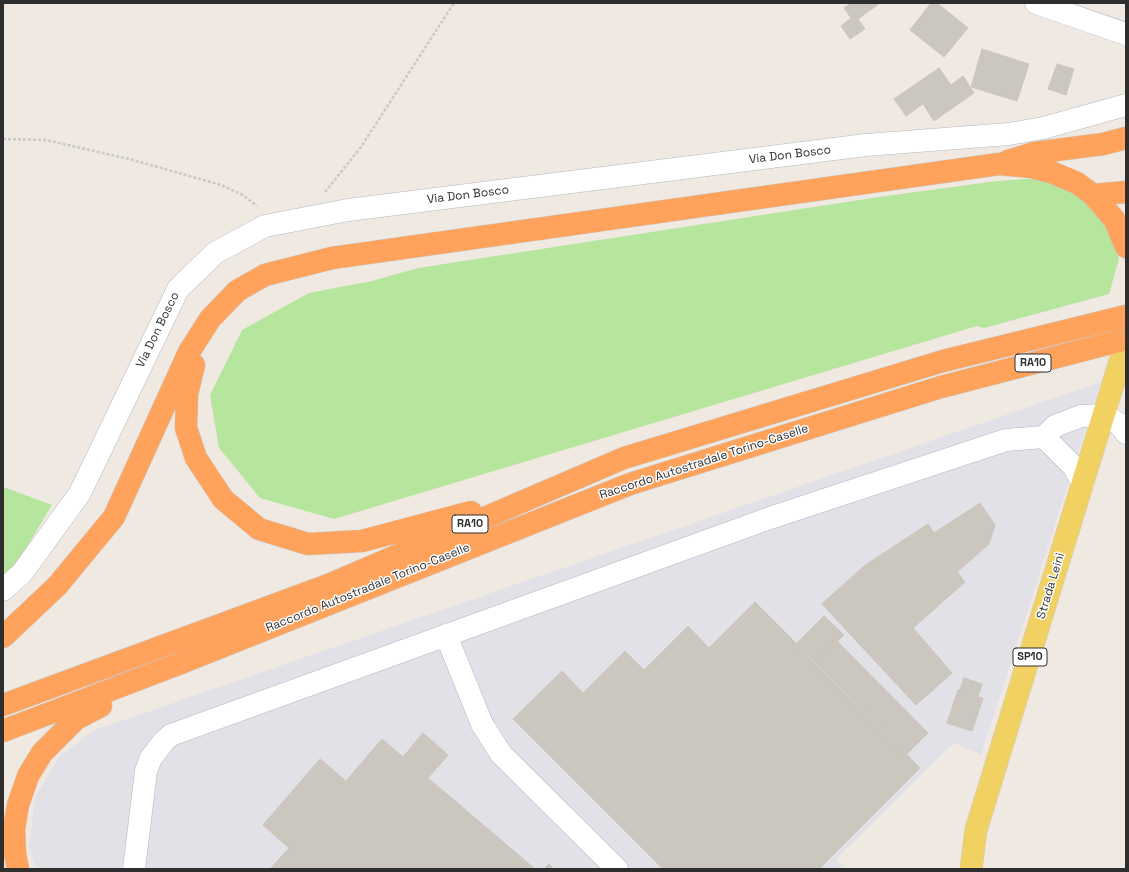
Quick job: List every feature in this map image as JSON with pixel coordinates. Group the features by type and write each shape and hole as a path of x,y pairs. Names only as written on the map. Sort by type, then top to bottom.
{"highway":[{"path":"3,637 57,586 114,517 190,352 210,319 238,291 265,275 332,258 999,164 1034,153 1103,144 1126,138"},
{"path":"1103,144 1126,153"},
{"path":"999,164 1031,167 1051,172 1077,183 1093,195 1114,219 1126,247"},
{"path":"1093,195 1126,192"},
{"path":"238,291 205,339 193,367 187,394 186,428 196,458 223,499 259,529 308,544 362,541 548,491"},
{"name":"Raccordo Autostradale Torino-Caselle","path":"3,705 328,585 624,458 943,361 1126,316"},
{"name":"Raccordo Autostradale Torino-Caselle","path":"3,731 181,663 630,484 941,387 1126,340"},
{"path":"18,869 15,854 14,829 18,805 28,776 42,753 76,719 181,663"}],"main road":[{"name":"Strada Leinì","path":"971,869 976,830 1126,340"},
{"name":"Strada Leinì","path":"956,869 976,830"}],"street":[{"path":"1036,3 1126,34"},
{"name":"Via Don Bosco","path":"3,590 22,573 80,493 178,289 215,253 265,226 348,210 866,145 1009,134 1043,128 1126,105"},
{"path":"134,869 146,771 151,758 164,741 171,735 770,518 985,446 1006,440 1044,437 1055,426 1081,416 1104,415 1119,424 1126,433"},
{"path":"1044,437 1074,467 1083,484"},
{"path":"446,635 482,724 501,754 618,869"}],"path":[{"path":"302,219 361,147 454,3"},
{"path":"3,139 46,140 129,159 222,185 243,195 259,207"}],"shaded area":[{"path":"1101,382 981,755 954,743 836,859 845,869 36,869 29,847 35,797 60,756 95,730"}],"green space":[{"path":"1039,178 1090,200 1110,228 1119,259 1109,294 984,328 977,326 334,519 260,498 219,448 210,395 242,330 309,293 372,281 418,268 879,197 997,181"},
{"path":"3,487 52,505 14,568 3,577"}],"building":[{"path":"851,3 880,3 858,19 865,29 850,39 841,26 851,18 844,8"},
{"path":"931,3 937,3 968,28 944,57 910,30"},
{"path":"982,49 1029,64 1017,101 971,87"},
{"path":"1057,64 1074,69 1066,95 1048,89"},
{"path":"939,68 951,85 963,76 974,93 934,121 923,104 906,116 894,99"},
{"path":"980,503 995,525 989,544 957,572 965,582 913,628 952,673 916,705 822,604 864,566 928,524 934,533"},
{"path":"755,602 920,768 819,869 663,869 513,719 562,671 583,693 625,651 644,670 688,626 709,648"},
{"path":"824,616 844,635 815,664 796,644"},
{"path":"838,642 928,733 906,755 815,664"},
{"path":"964,678 982,684 978,697 983,698 972,731 947,723 958,690 960,690"},
{"path":"423,733 448,755 428,778 535,869 270,869 289,848 263,825 320,759 346,781 382,739 403,757"},
{"path":"549,864 554,869 544,869"}]}
